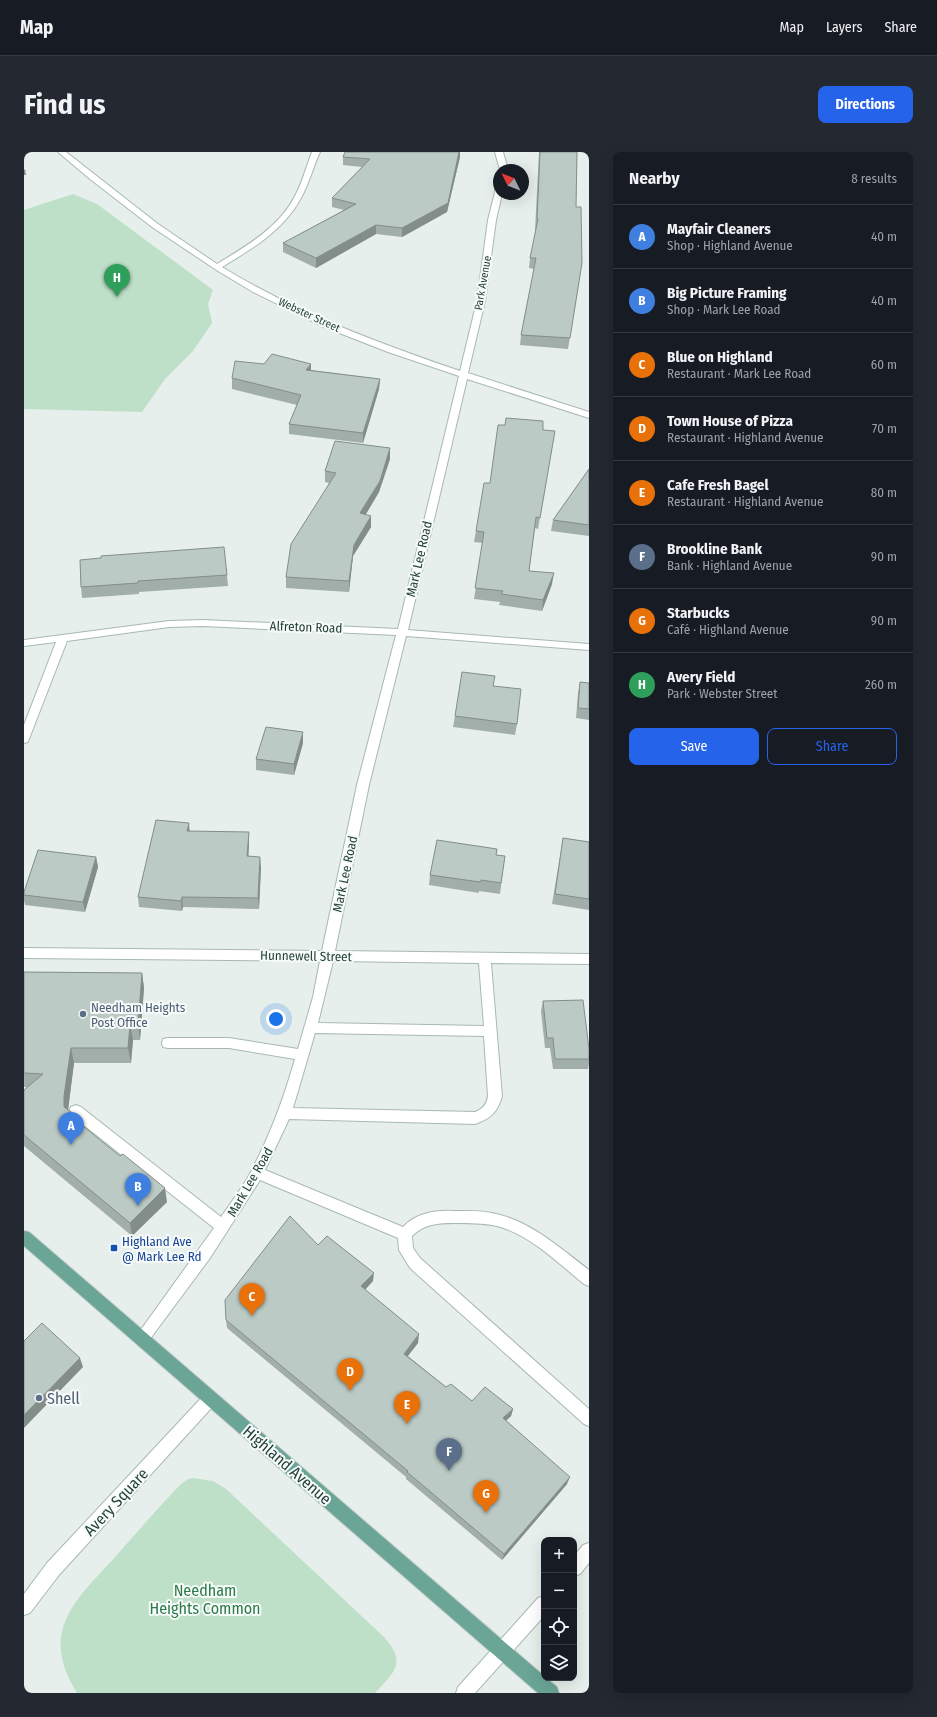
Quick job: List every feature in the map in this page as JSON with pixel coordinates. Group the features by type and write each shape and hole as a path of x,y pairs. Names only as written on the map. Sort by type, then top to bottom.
{"main road":[{"name":"Highland Avenue","path":"24,1236 210,1399 551,1693"}],"street":[{"name":"Webster Street","path":"62,152 139,214 216,267 260,292 326,324 463,374 589,415"},
{"path":"216,267 243,252 271,232 295,202 316,152"},
{"path":"499,152 502,164"},
{"name":"Park Avenue","path":"463,374 481,301 492,220 497,200"},
{"name":"Mark Lee Road","path":"142,1338 223,1227 258,1173 285,1113 318,997 363,785 402,632 463,374"},
{"name":"Alfreton Road","path":"24,643 169,624 203,623 402,632 589,646"},
{"path":"24,739 63,638"},
{"name":"Hunnewell Street","path":"24,953 589,959"},
{"path":"285,1113 480,1117 486,1114 492,1106 495,1096 485,958"},
{"path":"310,1028 490,1031"},
{"path":"168,1043 229,1043 302,1055"},
{"path":"76,1111 223,1227"},
{"path":"258,1173 405,1234"},
{"path":"405,1234 417,1224 433,1217 476,1217 497,1220 530,1234 589,1279"},
{"path":"405,1234 406,1250 416,1263 589,1419"},
{"name":"Avery Square","path":"24,1607 53,1569 210,1399"},
{"path":"577,1565 589,1551"},
{"path":"464,1693 541,1607"}],"green space":[{"path":"73,194 97,204 213,290 208,304 212,323 193,351 165,379 142,412 24,409 24,210"},
{"name":"Needham Heights Common","path":"193,1478 213,1481 226,1489 384,1637 391,1646 397,1660 393,1672 375,1693 77,1693 66,1671 61,1651 62,1634 67,1617 76,1602 88,1587 156,1511 180,1485 188,1479"}],"building":[{"path":"345,152 459,152 448,203 402,228 376,225 316,258 283,243 356,204 332,198 370,159 343,157"},
{"path":"540,152 577,152 576,207 581,207 582,263 570,338 521,335 536,258 530,258 538,219"},
{"path":"272,354 311,364 306,370 380,379 363,433 289,424 301,395 232,378 235,361 264,364"},
{"path":"506,418 543,421 543,430 555,431 540,518 536,517 529,571 554,573 543,600 501,594 503,591 475,588 484,532 476,531 484,483 490,483 498,425 505,425"},
{"path":"335,441 390,448 380,481 360,513 371,516 354,545 349,581 286,577 291,544 336,473 325,471"},
{"path":"589,469 589,525 553,520"},
{"path":"224,547 227,575 138,581 138,583 81,587 80,560 101,558 101,556"},
{"path":"462,672 495,676 493,686 521,689 517,724 455,716"},
{"path":"580,682 589,683 589,709 578,708"},
{"path":"266,727 303,732 294,764 256,759"},
{"path":"156,820 189,823 187,831 249,832 247,856 260,857 258,898 182,897 181,901 138,897"},
{"path":"563,838 589,842 589,899 555,894"},
{"path":"437,840 497,849 496,855 505,856 501,883 481,880 480,882 430,875"},
{"path":"38,850 96,857 83,902 24,895"},
{"path":"24,972 142,973 138,1025 130,1025 128,1048 71,1048 64,1096 64,1107 74,1114 72,1117 120,1156 123,1154 165,1188 130,1223 24,1135 24,1090 43,1074 24,1073"},
{"path":"583,1000 589,1059 555,1059 553,1038 547,1038 543,1001"},
{"path":"290,1216 318,1245 327,1236 374,1273 361,1286 419,1334 404,1354 446,1387 451,1384 472,1401 485,1387 513,1409 503,1418 570,1477 504,1554 407,1472 408,1471 226,1320 225,1300"},
{"name":"Shell","path":"42,1323 80,1358 24,1415 24,1341"}],"place":[{"name":"Avery Field","path":"117,297"},
{"name":"Needham Heights Post Office","path":"83,1014"},
{"name":"Mayfair Cleaners","path":"71,1145"},
{"name":"Big Picture Framing","path":"138,1206"},
{"name":"Highland Ave @ Mark Lee Rd","path":"114,1248"},
{"name":"Blue on Highland","path":"252,1316"},
{"name":"Town House of Pizza","path":"350,1391"},
{"name":"Shell","path":"39,1398"},
{"name":"Cafe Fresh Bagel","path":"407,1424"},
{"name":"Brookline Bank","path":"449,1471"},
{"name":"Starbucks","path":"486,1513"}]}
